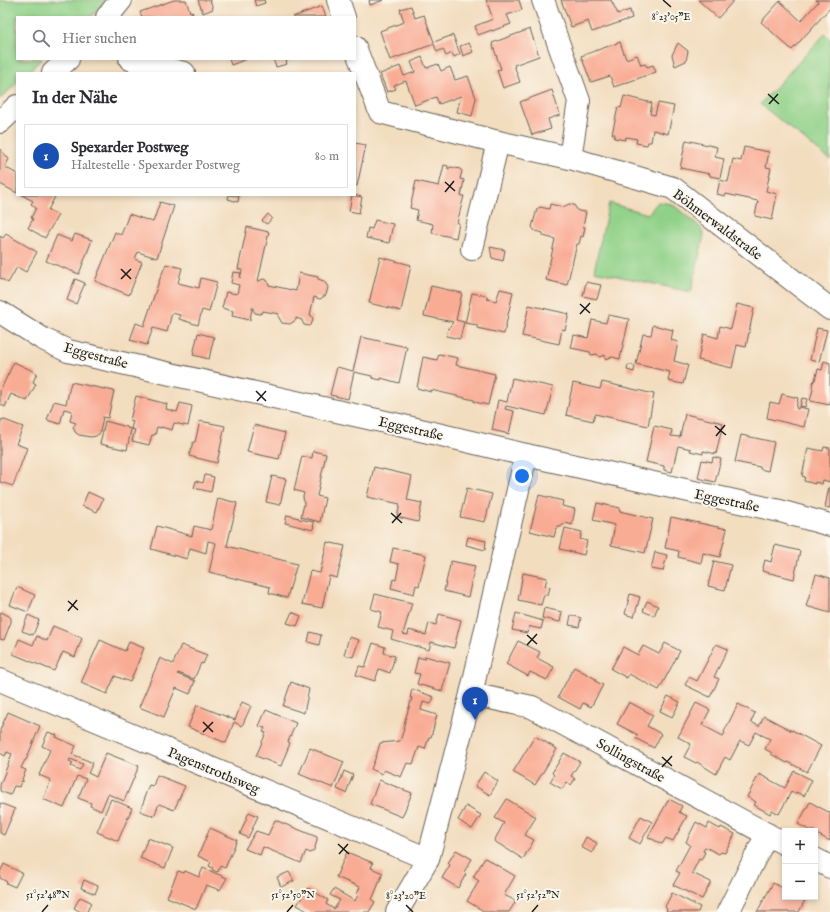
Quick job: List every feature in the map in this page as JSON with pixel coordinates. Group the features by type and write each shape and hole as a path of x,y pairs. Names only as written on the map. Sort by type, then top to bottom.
{"street":[{"path":"108,16 121,0"},
{"path":"338,0 344,16"},
{"path":"543,0 579,100 570,158"},
{"name":"Böhmerwaldstraße","path":"356,52 360,74 380,112 498,142 570,158 673,188 830,309"},
{"path":"54,72 67,60"},
{"path":"133,60 180,72"},
{"path":"0,122 16,107"},
{"path":"472,249 498,142"},
{"name":"Eggestraße","path":"0,312 43,339 68,351 780,511 830,526"},
{"path":"397,912 428,859 471,694 526,455"},
{"name":"Pagenstrothsweg","path":"0,680 428,859"},
{"name":"Sollingstraße","path":"471,694 532,707 776,839"},
{"path":"728,912 776,839"},
{"path":"818,861 830,867"}],"green space":[{"path":"0,0 106,0 92,16 16,16 16,60 41,60 28,72 16,72 16,84 0,99"},
{"path":"825,34 830,39 830,160 760,104"},
{"path":"658,202 672,204 700,227 704,235 691,292 594,271 609,203 648,214"}],"building":[{"path":"174,0 186,0 190,12 192,11 193,14 191,14 192,16 142,16 140,12"},
{"path":"198,0 210,0 213,9 203,13"},
{"path":"254,0 264,0 265,3 256,6"},
{"path":"369,0 384,0 370,5"},
{"path":"486,0 519,0 522,10 507,15 511,24 478,35 475,26 493,19"},
{"path":"561,0 611,0 618,14 630,10 632,18 592,32 588,21 571,27"},
{"path":"698,0 734,0 718,18"},
{"path":"816,0 830,0 830,8 792,50 761,22 780,1 801,21 818,2"},
{"path":"322,6 326,16 296,16"},
{"path":"411,6 415,18 424,15 434,42 453,35 460,54 454,57 452,53 446,56 443,49 437,52 434,44 390,60 380,31 404,22 400,9"},
{"path":"530,29 539,56 514,65 520,82 503,88 497,70 501,69 492,43"},
{"path":"620,42 626,59 637,55 641,65 645,64 647,67 653,65 656,72 614,87 610,76 591,82 581,56"},
{"path":"469,43 473,52 463,56 460,46"},
{"path":"678,43 688,51 686,61 675,66 672,55"},
{"path":"422,57 426,68 438,64 441,71 450,67 455,80 468,76 476,98 472,116 457,112 461,96 439,104 436,97 415,105 406,81 394,85 396,89 387,92 380,74 400,66 404,76 415,72 411,62"},
{"path":"229,60 244,60 231,65"},
{"path":"273,60 289,60 286,61 287,64 276,67"},
{"path":"552,90 560,115 548,119 551,129 532,135 520,102"},
{"path":"624,96 652,103 650,114 655,115 658,103 674,106 668,134 653,130 651,142 648,142 647,145 636,143 637,139 626,137 625,140 614,138 615,134 612,134 618,107 621,108"},
{"path":"686,140 717,147 715,157 724,159 720,178 710,176 710,174 680,168"},
{"path":"356,143 366,145 356,186"},
{"path":"744,147 769,152 766,167 771,168 766,191 777,194 772,220 755,216 758,201 726,194 725,196 717,194 720,180 728,182 733,159 741,161"},
{"path":"0,149 9,159 5,167 16,173 16,192 0,184"},
{"path":"444,165 448,166 448,169 451,167 460,169 462,171 460,179 464,180 461,196 464,196 457,223 459,223 456,238 432,233 433,224 416,220 418,210 410,208 416,181 439,186"},
{"path":"24,196 55,196 48,210 58,215 45,238 28,228 33,219 31,218 36,208 31,204 33,201"},
{"path":"229,196 239,196 238,202 228,199"},
{"path":"352,196 362,197 359,213 349,211"},
{"path":"160,202 174,206 157,258 138,252 135,259 142,262 129,295 95,281 115,232 121,235 129,214 153,222"},
{"path":"550,204 563,207 569,204 574,205 578,211 586,212 583,237 581,236 579,244 577,244 567,285 546,280 555,239 543,236 543,233 535,231 532,227 537,209 540,207 549,209"},
{"path":"268,214 272,218 267,224 262,221"},
{"path":"375,220 393,224 389,243 366,238 368,228 372,229"},
{"path":"247,227 269,232 258,281 263,279 267,280 269,285 296,291 299,273 318,277 318,279 324,281 328,287 326,295 320,299 314,297 310,315 313,319 309,326 304,325 302,320 296,318 296,320 290,324 282,323 278,316 279,314 263,311 260,314 255,313 253,308 250,320 232,316 233,311 222,308 226,292 237,294 239,285 231,283 233,272 241,273 240,278 242,270 238,269"},
{"path":"6,234 37,252 26,272 17,267 8,283 0,278 0,236 3,238"},
{"path":"75,234 92,240 79,274 46,261 57,235 72,241"},
{"path":"490,247 505,250 503,261 492,258"},
{"path":"380,257 411,265 401,311 369,303"},
{"path":"166,264 182,268 178,283 199,288 201,278 217,282 209,312 202,310 198,325 179,319 180,315 172,313 167,332 153,328 147,345 130,340 136,323 144,326"},
{"path":"75,279 85,283 76,304 67,300"},
{"path":"586,282 601,285 597,299 583,296"},
{"path":"431,286 462,293 456,320 464,322 460,339 446,336 448,329 453,322 424,316"},
{"path":"500,289 513,292 504,334 477,328 477,325 465,323 472,293 487,296 487,299 496,301"},
{"path":"737,304 754,308 746,347 737,345 732,368 698,360 704,334 718,338 720,326 731,329"},
{"path":"529,305 569,314 565,330 562,329 559,344 522,336"},
{"path":"608,315 629,319 620,359 612,357 605,359 605,355 599,357 597,354 591,355 590,352 571,348 574,335 588,338 592,320 606,323"},
{"path":"653,325 673,330 671,340 678,342 674,361 688,365 683,384 668,381 670,372 636,364 643,334 651,335"},
{"path":"817,328 827,330 819,362 810,360"},
{"path":"198,333 214,337 209,359 193,355"},
{"path":"361,337 407,347 399,383 381,378 381,380 372,378 372,376 354,372 348,399 330,395 337,367 353,371"},
{"path":"439,354 458,358 456,365 495,374 488,405 474,402 474,400 417,388 423,357 437,360"},
{"path":"824,361 830,363 830,405 810,401 813,382 818,369 822,370"},
{"path":"14,362 37,373 33,382 36,384 27,401 11,394 5,407 0,404 0,391"},
{"path":"628,365 635,366 634,372 627,370"},
{"path":"512,378 553,387 546,415 506,406 505,409 514,411 509,434 492,430 498,400 507,402"},
{"path":"71,382 114,391 108,418 103,417 100,433 96,436 91,437 79,435 75,432 73,427 76,423 70,421 72,411 64,409 60,424 47,420 54,401 66,404"},
{"path":"602,382 654,394 648,426 595,414 593,421 566,415 573,383 600,389"},
{"path":"782,394 798,398 796,408 798,409 799,407 808,409 804,427 767,418 770,402 779,404"},
{"path":"136,396 167,404 166,409 177,412 180,403 192,406 188,426 174,423 172,430 157,427 155,435 152,435 149,445 132,441 135,430 131,429 133,421 130,420"},
{"path":"802,398 807,399 805,407 800,406"},
{"path":"685,414 723,423 716,454 703,451 703,454 678,446 672,472 664,470 664,466 646,462 654,426 672,430 671,436 680,437"},
{"path":"2,419 23,427 16,444 27,448 13,486 0,482 0,424"},
{"path":"105,421 131,429 127,450 100,444"},
{"path":"200,421 225,426 217,463 189,456 193,442 195,442"},
{"path":"254,425 285,433 279,459 247,452"},
{"path":"741,435 774,442 768,471 760,469 760,467 735,462"},
{"path":"824,447 830,448 830,482 823,480 822,484 815,482 815,484 804,481 805,477 802,476 808,448 823,451"},
{"path":"313,451 326,454 317,496 325,498 320,522 301,517 304,504 304,493 294,490 302,456 312,458"},
{"path":"713,457 721,459 715,482 698,478 702,460 712,462"},
{"path":"374,467 412,476 407,500 422,503 418,522 397,517 400,504 367,497"},
{"path":"205,475 214,477 211,492 194,488 196,481 203,483"},
{"path":"272,476 286,479 280,505 266,502"},
{"path":"830,487 830,508 825,507"},
{"path":"467,488 492,494 485,522 460,517"},
{"path":"88,492 103,499 97,512 82,506"},
{"path":"539,495 563,501 562,506 575,509 572,525 566,523 560,527 557,526 554,537 530,531"},
{"path":"218,498 237,503 227,546 297,564 287,598 269,593 270,587 209,572 216,543 208,541 206,553 190,548 187,559 151,549 157,526 192,536 194,526 211,530"},
{"path":"597,503 620,508 619,511 653,519 645,553 611,545 615,525 593,520"},
{"path":"287,515 314,522 313,530 285,523"},
{"path":"671,517 727,529 720,557 703,553 701,563 678,557 679,551 665,548"},
{"path":"565,528 582,532 580,539 587,541 584,555 560,549"},
{"path":"468,537 486,541 485,550 466,545"},
{"path":"327,542 345,546 337,578 329,576 322,608 302,604 310,571 320,573"},
{"path":"775,545 800,551 794,579 762,571 765,560 771,562"},
{"path":"393,548 426,555 419,586 416,585 414,594 391,588 393,579 396,580 399,564 390,562"},
{"path":"655,552 667,555 663,571 651,569"},
{"path":"451,561 475,566 468,597 444,591"},
{"path":"714,561 731,565 725,590 708,586"},
{"path":"523,573 547,578 545,586 550,587 548,595 544,595 541,605 518,600"},
{"path":"816,574 830,578 830,613 806,606"},
{"path":"17,587 35,595 28,612 10,605"},
{"path":"375,594 412,603 403,634 408,635 409,630 426,635 429,623 436,625 439,614 461,620 454,648 431,642 429,650 391,639 393,631 378,627 382,612 371,609"},
{"path":"630,594 640,597 634,617 625,614"},
{"path":"647,601 658,606 654,616 643,611"},
{"path":"544,608 562,612 560,622 542,618"},
{"path":"1,612 11,618 11,622 4,640 0,639"},
{"path":"292,612 301,616 297,626 287,623"},
{"path":"516,613 543,621 541,629 530,626 527,633 512,630"},
{"path":"28,615 39,620 33,635 22,631"},
{"path":"571,615 581,618 579,627 569,625"},
{"path":"53,626 82,638 75,657 63,652 54,671 13,654 19,639 33,645 37,636 47,641"},
{"path":"310,632 321,635 319,645 308,642"},
{"path":"349,637 359,640 353,657 344,655"},
{"path":"100,640 125,651 129,642 144,648 130,682 115,676 107,694 81,683"},
{"path":"518,641 540,652 537,658 554,667 547,680 530,672 528,676 506,664"},
{"path":"373,643 385,647 384,653 395,656 390,673 379,669 375,681 356,675 359,666 365,667"},
{"path":"665,643 680,651 659,690 629,674 627,678 611,669 623,647 638,655 643,646 659,654"},
{"path":"716,644 728,649 714,677 719,679 710,697 685,685 689,677 697,681"},
{"path":"181,645 207,655 203,664 201,663 194,679 178,673 177,674 195,681 190,694 176,688 164,717 139,707 160,658 173,664"},
{"path":"425,656 450,663 442,691 417,684 420,674 414,673 418,657 425,659"},
{"path":"574,667 596,679 595,681 603,685 591,707 583,703 580,709 558,697"},
{"path":"291,682 309,689 304,713 283,706"},
{"path":"412,689 434,697 431,704 423,702 421,710 437,715 431,737 429,737 425,749 419,747 413,764 407,763 401,777 384,770 382,774 371,769 380,743 400,741 412,698 410,698"},
{"path":"668,696 680,702 672,717 660,711"},
{"path":"242,702 251,706 242,726 234,722 226,743 188,727 197,705 235,720"},
{"path":"629,702 653,715 647,726 661,734 654,748 635,738 638,735 617,724"},
{"path":"696,703 710,710 702,725 723,736 738,704 755,713 751,722 759,726 764,716 821,746 807,772 771,754 772,753 765,749 770,739 756,732 749,745 740,741 730,760 725,757 716,774 697,762 696,763 684,757 691,744 678,737"},
{"path":"266,710 296,723 288,742 290,743 281,766 256,756 266,733 263,732 265,728 259,726"},
{"path":"8,712 40,726 26,760 21,768 26,770 22,779 23,782 21,781 19,787 14,786 10,795 0,791 0,785 12,754 7,752 5,756 0,753 0,730"},
{"path":"48,732 57,735 56,737 76,746 72,754 93,763 88,773 96,777 106,753 139,766 124,801 108,794 101,811 90,806 91,803 78,798 86,779 77,776 64,808 43,799 51,780 39,775 50,750 42,746","holes":["70,759 83,764 80,770 71,766 73,763 69,761"]},
{"path":"535,736 557,749 535,785 513,772"},
{"path":"310,748 344,762 333,788 299,774"},
{"path":"564,753 580,762 571,776 575,779 571,785 567,782 562,789 550,782 554,775 552,773"},
{"path":"344,771 353,775 346,793 337,789"},
{"path":"794,771 812,780 804,796 796,792 795,794 791,792 779,814 772,810 770,814 754,805 756,802 747,797 759,774 785,788"},
{"path":"484,772 498,781 490,795 475,786"},
{"path":"157,775 185,786 174,810 159,804 154,816 140,811 149,785 153,786"},
{"path":"379,780 412,793 402,817 370,804"},
{"path":"111,799 132,808 118,841 97,832"},
{"path":"507,799 536,817 525,835 534,840 523,859 494,841 504,823 495,818"},
{"path":"669,799 682,806 679,812 687,816 673,841 666,838 662,844 648,837"},
{"path":"810,802 830,813 830,841 818,835 818,828 805,828 798,824"},
{"path":"0,803 15,809 4,835 0,833"},
{"path":"466,806 481,815 472,829 458,820"},
{"path":"249,812 258,816 248,838 240,834"},
{"path":"641,816 652,822 640,844 629,838"},
{"path":"275,820 317,837 314,850 310,853 306,851 301,863 263,847 260,855 245,849 256,831 268,835"},
{"path":"696,822 707,828 709,823 720,829 721,827 735,834 725,853 721,852 719,854 705,847 703,851 705,852 701,860 699,859 692,873 711,882 702,899 673,885 680,873 676,871 690,845 686,842"},
{"path":"210,828 237,840 225,868 220,866 218,872 212,870 213,868 209,866 211,862 198,856"},
{"path":"586,837 597,843 592,853 581,847"},
{"path":"148,838 173,848 165,868 140,858"},
{"path":"456,850 472,859 464,872 466,874 458,888 442,878 450,865 448,863"},
{"path":"347,852 373,863 371,868 383,873 372,900 375,902 369,912 309,912 297,905 308,888 328,900 326,904 334,909 340,900 330,895 334,889 355,901 360,887 336,877"},
{"path":"485,858 515,876 504,895 516,901 509,912 485,912 467,901 479,881 473,877"},
{"path":"4,864 22,873 15,887 6,883 7,882 0,878 0,872"},
{"path":"203,868 227,878 220,890 206,885 196,909 167,897 178,871 184,873 185,871 199,877"},
{"path":"289,872 294,881 281,887 277,877"},
{"path":"84,880 98,886 95,894 81,888"},
{"path":"773,883 782,888 782,900 805,900 799,912 757,912"},
{"path":"672,893 700,907 698,912 666,912 667,909 665,907"},
{"path":"80,897 91,902 87,912 81,912 74,908"}],"place":[{"name":"Spexarder Postweg","path":"475,720"}]}
